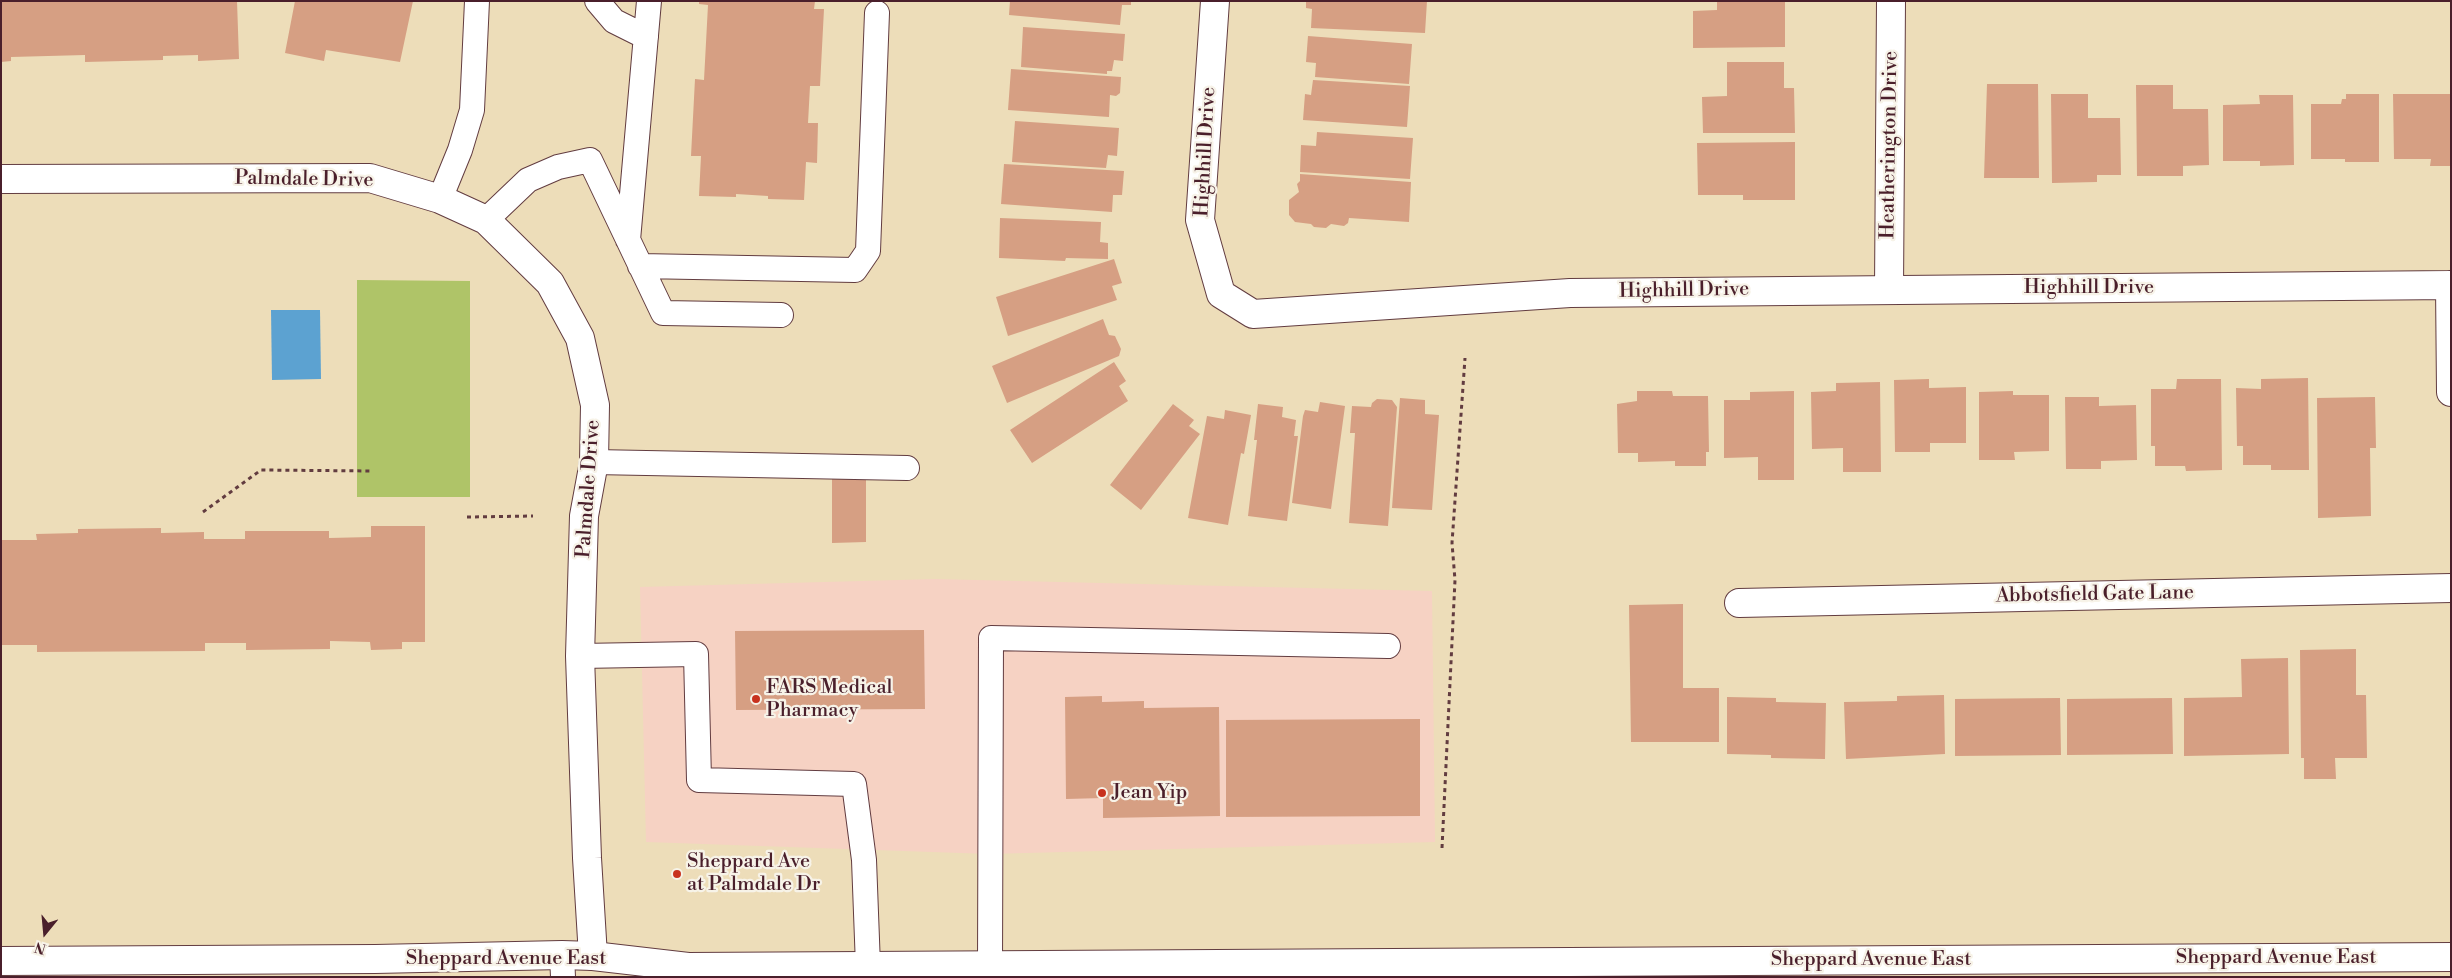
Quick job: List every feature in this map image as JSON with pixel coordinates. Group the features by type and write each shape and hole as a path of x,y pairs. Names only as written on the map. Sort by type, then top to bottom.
{"street":[{"name":"Highhill Drive","path":"1215,1 1200,220 1221,294 1253,314 1570,292 2450,285"},
{"name":"Heatherington Drive","path":"1889,289 1892,1"},
{"name":"Palmdale Drive","path":"1,179 370,178 440,199 486,220 550,283 580,338 595,405 594,462 584,516 580,656 587,858 593,956"},
{"path":"2450,285 2451,392"},
{"name":"Abbotsfield Gate Lane","path":"1739,603 2451,588"},
{"name":"Sheppard Avenue East","path":"1,961 365,959 562,966 593,956 688,972 819,972 868,966 990,965 1367,970 2451,956"}],"lane":[{"path":"440,199 460,150 472,110 477,1"},
{"path":"597,1 614,21 646,37"},
{"path":"628,242 649,1"},
{"path":"640,266 855,270 868,251 877,13"},
{"path":"486,220 528,180 558,167 590,160 662,313 782,315"},
{"path":"594,462 908,468"},
{"path":"990,965 992,638 1388,646"},
{"path":"580,656 696,654 699,780 854,784 864,860 868,966"}],"path":[{"path":"1442,848 1456,580 1452,543 1465,358"},
{"path":"203,512 261,470 372,471"},
{"path":"467,517 533,516"}],"shaded area":[{"path":"935,579 1432,591 1435,842 989,854 646,842 640,587"}],"green space":[{"path":"357,280 470,281 470,497 357,497"}],"water":[{"path":"271,310 320,310 321,379 272,380"}],"building":[{"path":"1,1 237,1 239,59 198,61 198,55 163,56 163,60 85,62 85,55 11,57 11,61 1,62"},
{"path":"295,1 413,1 400,62 326,50 324,61 285,53"},
{"path":"699,1 815,1 814,9 824,9 820,86 810,86 808,123 818,123 817,163 806,162 804,200 768,199 768,196 736,194 736,197 699,196 701,156 691,156 695,79 704,80 708,5 699,4"},
{"path":"1010,1 1131,1 1131,5 1122,5 1120,25 1009,15"},
{"path":"1306,1 1427,1 1425,33 1311,28 1312,9 1306,8"},
{"path":"1717,1 1785,1 1785,47 1693,48 1693,11 1717,10"},
{"path":"1023,27 1125,34 1123,61 1114,60 1112,71 1107,71 1107,74 1021,67"},
{"path":"1308,36 1412,44 1409,84 1315,77 1316,63 1306,62"},
{"path":"1727,62 1784,62 1784,88 1794,88 1795,133 1703,133 1702,97 1727,96"},
{"path":"1011,69 1121,77 1120,93 1116,96 1110,95 1109,117 1008,110"},
{"path":"1313,80 1410,86 1407,127 1303,120 1305,94 1311,95"},
{"path":"1987,84 2038,84 2039,178 1984,178"},
{"path":"2136,85 2173,85 2173,109 2208,109 2209,165 2183,166 2183,176 2137,176"},
{"path":"2051,94 2088,94 2088,118 2120,118 2121,175 2097,175 2097,182 2052,183"},
{"path":"2346,94 2379,94 2379,162 2311,159 2311,104 2341,104 2342,99 2346,99"},
{"path":"2393,94 2451,94 2451,166 2430,166 2431,159 2394,159"},
{"path":"2259,95 2293,95 2294,165 2260,166 2260,161 2223,161 2223,105 2260,104"},
{"path":"1015,121 1119,128 1117,156 1108,155 1106,168 1012,162"},
{"path":"1317,132 1413,138 1410,179 1300,172 1301,145 1316,146"},
{"path":"1795,142 1795,200 1743,200 1743,195 1698,195 1697,143"},
{"path":"1004,164 1124,171 1122,195 1113,195 1112,212 1001,204"},
{"path":"1300,174 1411,182 1409,222 1349,218 1348,223 1344,226 1331,224 1326,228 1295,222 1289,215 1289,200 1299,192 1297,184 1300,181"},
{"path":"1000,218 1101,222 1100,242 1108,243 1108,259 1066,258 1065,261 999,258"},
{"path":"1114,259 1122,283 1112,286 1117,300 1008,336 996,297"},
{"path":"1103,319 1109,335 1115,336 1121,349 1119,356 1007,403 992,366"},
{"path":"1114,362 1126,381 1119,386 1128,401 1032,463 1010,430"},
{"path":"2308,378 2309,470 2271,470 2271,465 2243,465 2243,446 2237,446 2236,388 2261,389 2261,379"},
{"path":"1929,379 1929,388 1966,387 1966,443 1930,443 1930,452 1895,452 1894,380"},
{"path":"2177,379 2221,379 2222,470 2186,471 2185,466 2155,466 2155,446 2151,446 2151,389 2176,389"},
{"path":"1880,382 1881,472 1843,472 1843,448 1812,449 1811,392 1836,391 1836,383"},
{"path":"1637,391 1672,391 1673,396 1708,396 1709,452 1706,452 1706,466 1675,466 1675,461 1638,462 1638,453 1618,453 1617,404 1637,401"},
{"path":"1794,391 1794,480 1758,480 1758,457 1724,458 1724,400 1750,400 1750,392"},
{"path":"2013,391 2013,395 2049,395 2049,451 2014,452 2015,460 1979,460 1979,392"},
{"path":"2065,397 2099,397 2099,406 2136,405 2137,460 2101,461 2101,469 2066,469"},
{"path":"2375,397 2376,448 2370,448 2371,516 2318,518 2317,398"},
{"path":"1400,398 1425,400 1425,414 1439,415 1432,510 1392,508"},
{"path":"1377,399 1392,400 1397,407 1388,526 1349,523 1355,433 1350,433 1352,406 1371,407 1372,403"},
{"path":"1320,402 1345,406 1331,509 1292,503 1303,416 1305,410 1318,412"},
{"path":"1173,404 1194,420 1189,426 1200,434 1141,510 1110,485"},
{"path":"1258,404 1283,407 1282,417 1296,420 1294,436 1298,436 1287,521 1248,516 1257,440 1254,440"},
{"path":"1225,410 1251,415 1244,454 1241,453 1228,525 1188,518 1207,416 1224,419"},
{"path":"832,475 866,476 866,542 832,543"},
{"path":"371,526 425,526 425,642 402,642 402,649 371,650 370,642 330,641 330,649 246,650 246,643 205,643 205,651 37,652 37,645 1,645 1,540 37,540 36,534 78,533 78,529 161,528 161,533 204,532 204,539 245,539 245,531 329,531 329,538 371,537"},
{"path":"1683,604 1683,688 1719,688 1719,742 1631,742 1629,605"},
{"path":"924,630 925,709 736,710 735,631"},
{"path":"2356,649 2356,695 2366,695 2367,758 2335,758 2336,779 2304,779 2304,758 2301,758 2300,650"},
{"path":"2288,658 2289,754 2184,756 2184,698 2242,697 2241,659"},
{"path":"1944,695 1945,754 1846,759 1844,702 1897,701 1897,696"},
{"path":"1102,696 1102,702 1144,701 1144,708 1219,707 1220,816 1103,818 1103,798 1066,799 1065,697"},
{"path":"1727,697 1776,698 1776,702 1826,703 1825,759 1771,758 1771,755 1727,754"},
{"path":"2060,698 2061,755 1955,756 1955,699"},
{"path":"2172,698 2173,754 2067,755 2067,699"},
{"path":"1420,719 1420,816 1226,817 1226,720"}],"place":[{"name":"FARS Medical Pharmacy","path":"756,699"},
{"name":"Jean Yip","path":"1102,793"},
{"name":"Sheppard Ave at Palmdale Dr","path":"677,874"}]}
